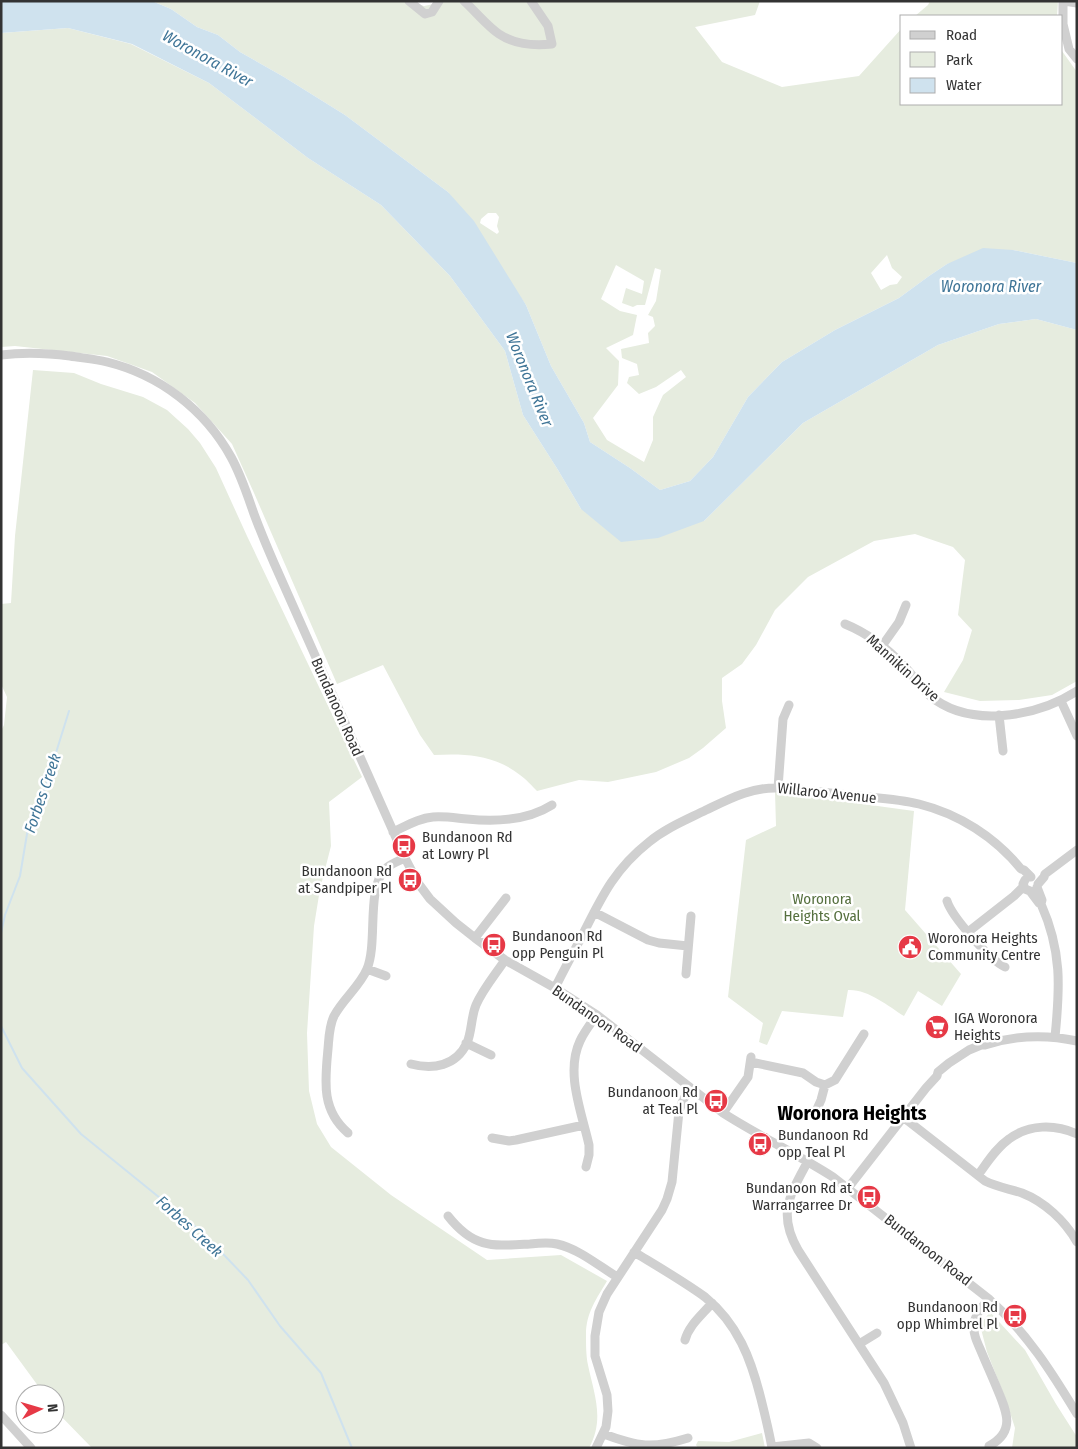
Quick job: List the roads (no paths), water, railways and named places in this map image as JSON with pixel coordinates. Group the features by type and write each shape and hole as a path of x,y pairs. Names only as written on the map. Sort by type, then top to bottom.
{"street":[{"path":"408,1 424,14 432,12 439,1"},
{"path":"464,1 499,34 518,42 539,46 552,44 548,26 531,1"},
{"path":"1077,4 1064,1 1063,24 1069,49 1077,59"},
{"name":"Bundanoon Road","path":"1,355 23,353 48,354 96,360 119,366 149,378 171,390 193,407 214,430 228,450 274,563 393,832 418,883 430,899 451,919 505,960 555,988 596,1015 723,1113 808,1161 848,1188 989,1299 1033,1345 1077,1414"},
{"path":"882,646 898,622 906,605"},
{"name":"Mannikin Drive","path":"844,624 865,634 882,646 904,666 923,689 949,708 968,713 999,715 1028,712 1060,701 1077,691"},
{"path":"1060,701 1077,736"},
{"path":"778,788 783,719 789,705"},
{"path":"999,715 1002,751"},
{"name":"Willaroo Avenue","path":"555,988 611,881 621,868 641,849 660,834 676,825 738,795 757,789 778,788 919,804 961,820 999,846 1020,870 1024,870 1039,903 1042,904 1053,936 1058,965 1059,994 1055,1037"},
{"path":"393,832 426,818 441,817 500,821 535,813 552,805"},
{"path":"968,932 1014,896 1044,877 1045,874 1077,850"},
{"path":"348,1133 335,1120 326,1092 329,1033 336,1014 367,969 375,895 379,879 391,864 405,858"},
{"path":"475,938 506,898"},
{"path":"946,901 952,912 993,960 1005,967"},
{"path":"594,912 653,942 688,946"},
{"path":"686,974 691,916"},
{"path":"411,1064 422,1067 434,1067 444,1064 456,1056 466,1043 477,1004 505,960"},
{"path":"367,969 386,976"},
{"path":"586,1167 589,1145 575,1085 574,1062 580,1041 596,1015"},
{"path":"723,1113 744,1084 750,1071 751,1060 803,1074 816,1082 829,1084 835,1080 864,1034"},
{"path":"848,1188 926,1088 937,1076 941,1075 958,1061 982,1049 985,1045 1016,1038 1040,1036 1077,1042"},
{"path":"466,1043 491,1055"},
{"path":"816,1109 821,1100 825,1084"},
{"path":"596,1448 604,1434 608,1419 605,1388 595,1356 597,1319 602,1305 617,1278 662,1210 667,1199 672,1182 678,1116 681,1105 691,1088"},
{"path":"903,1117 992,1184 1022,1193 1043,1205 1068,1228 1077,1242"},
{"path":"492,1138 509,1141 584,1125"},
{"path":"978,1175 1001,1145 1009,1138 1018,1134 1034,1128 1050,1127 1064,1129 1077,1134"},
{"path":"808,1161 789,1199 788,1230 798,1250 890,1396 903,1423 911,1448"},
{"path":"448,1216 458,1229 474,1240 501,1245 558,1244 575,1250 617,1278"},
{"path":"634,1252 712,1303 739,1337 750,1360 772,1447 809,1443 817,1448"},
{"path":"989,1299 978,1311 974,1330 1008,1419 1003,1435 989,1446"},
{"path":"685,1340 692,1325 712,1303"},
{"path":"859,1344 877,1332"},
{"path":"1,1415 28,1445 18,1448"},
{"path":"604,1434 625,1442 646,1445 663,1445 688,1438"}],"water":[{"name":"Woronora River","path":"1,1 152,1 171,9 197,27 218,35 240,52 345,115 448,192 474,221 526,305 551,366 584,423 590,442 660,490 690,481 713,457 748,397 782,362 835,330 899,298 947,264 983,248 1013,250 1077,263 1077,330 1036,319 999,324 938,345 803,423 704,521 658,538 621,542 581,509 523,415 505,351 450,276 381,205 308,158 209,83 132,44 68,28 1,33"}],"waterway":[{"name":"Forbes Creek","path":"1,933 5,915 20,876 28,828 45,788 69,711"},
{"name":"Forbes Creek","path":"1,1026 22,1068 81,1134 202,1232 248,1280 280,1326 321,1373 352,1448"}],"place":[{"name":"Bundanoon Rd at Lowry Pl","path":"404,846"},
{"name":"Bundanoon Rd at Sandpiper Pl","path":"410,880"},
{"name":"Bundanoon Rd opp Penguin Pl","path":"494,945"},
{"name":"Woronora Heights Community Centre","path":"910,947"},
{"name":"IGA Woronora Heights","path":"937,1027"},
{"name":"Bundanoon Rd at Teal Pl","path":"716,1101"},
{"name":"Bundanoon Rd opp Teal Pl","path":"760,1144"},
{"name":"Bundanoon Rd at Warrangarree Dr","path":"869,1197"},
{"name":"Bundanoon Rd opp Whimbrel Pl","path":"1015,1316"}],"district":[{"name":"Woronora Heights","path":"852,1113"}],"park label":[{"name":"Woronora Heights Oval","path":"822,908"}]}
